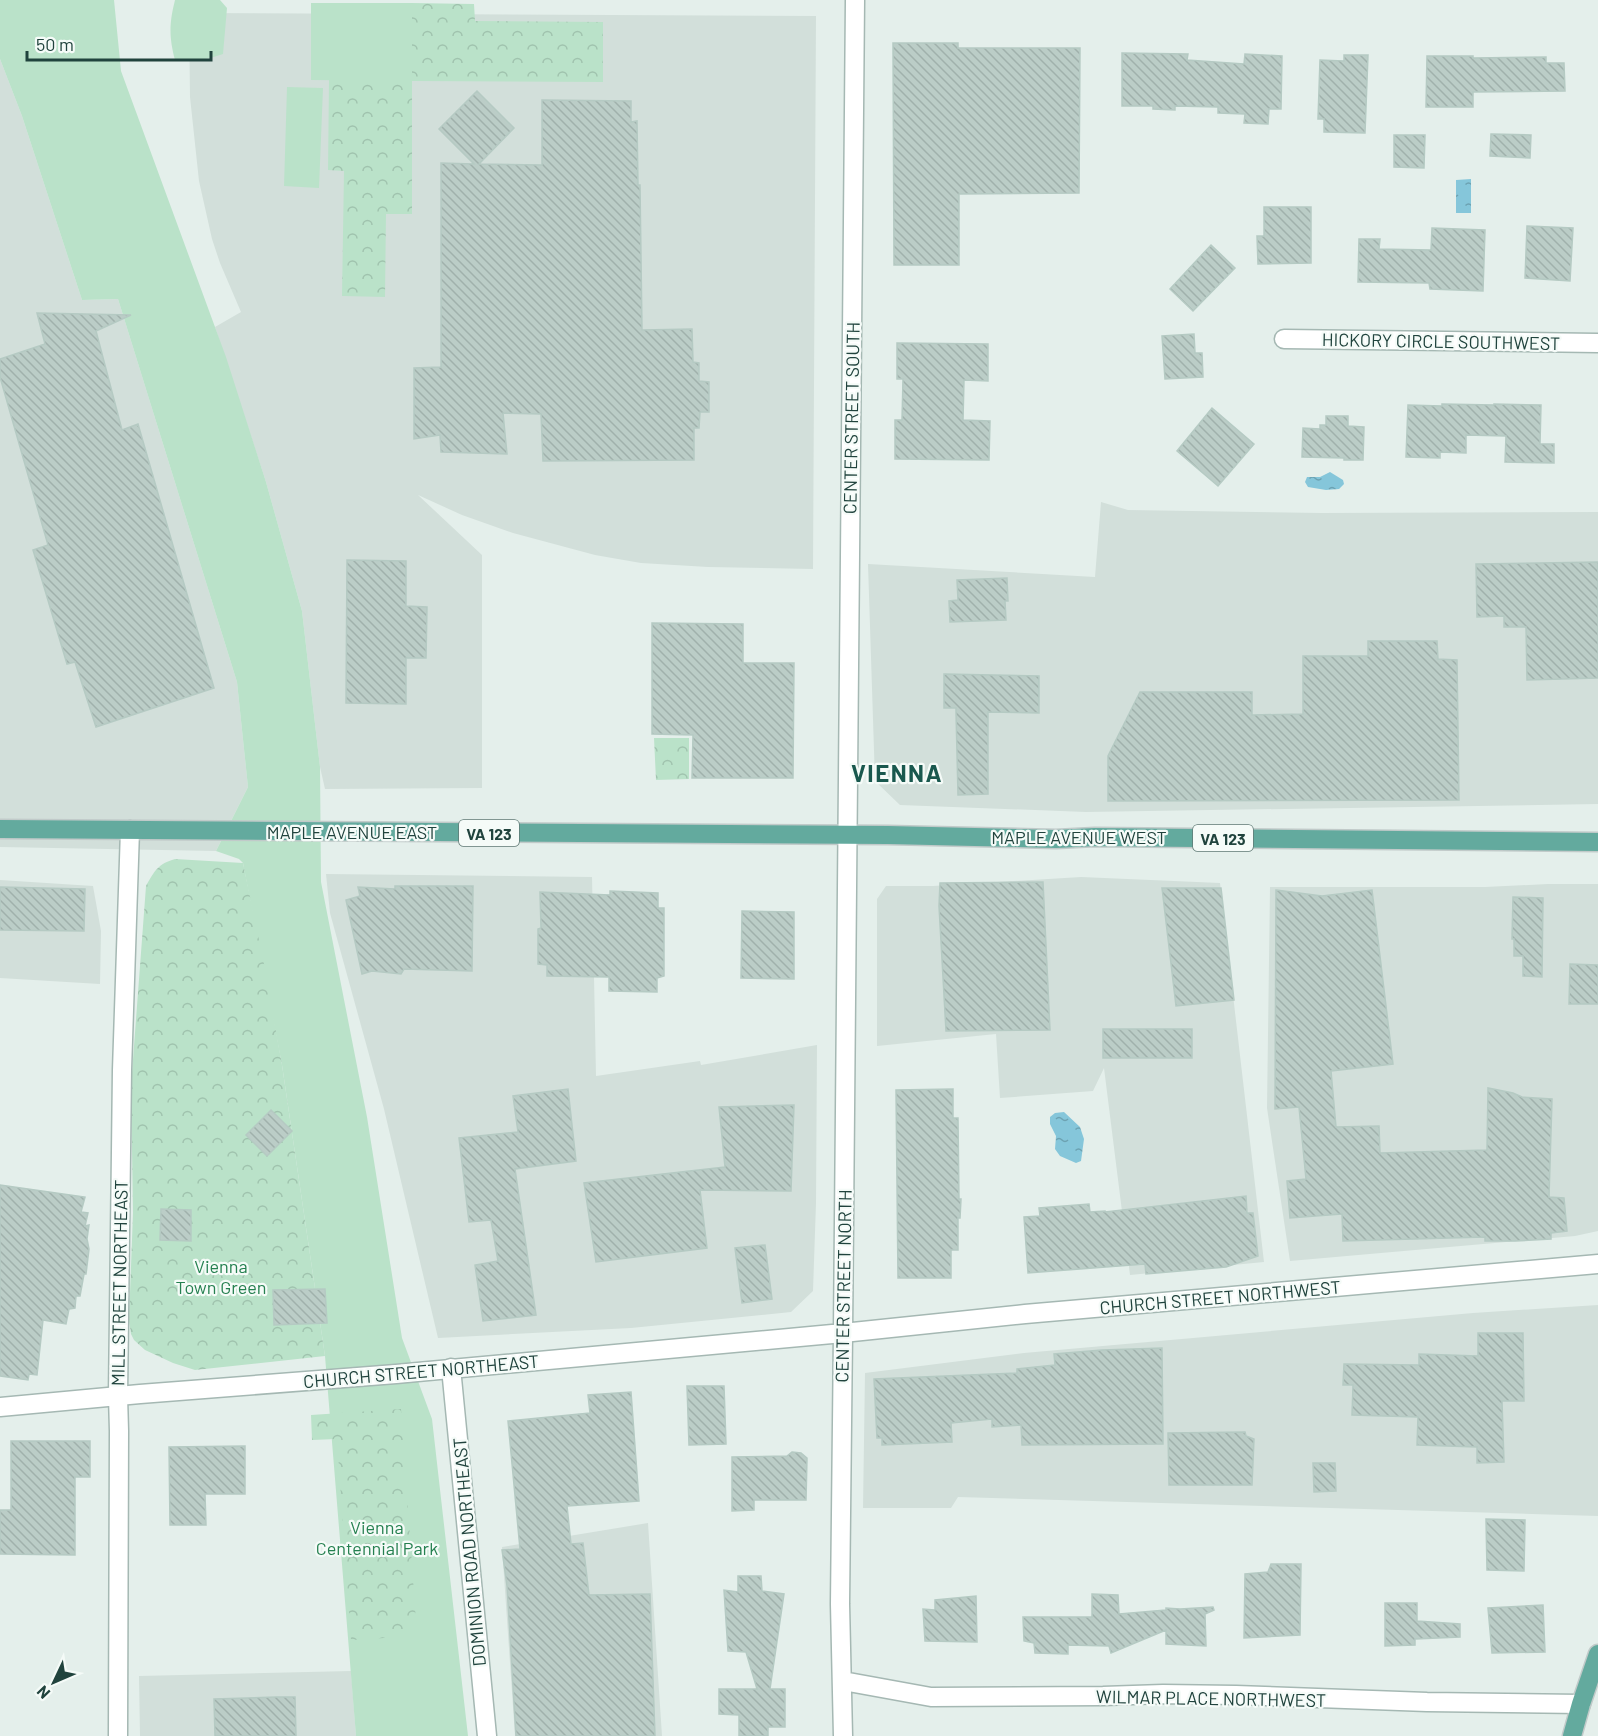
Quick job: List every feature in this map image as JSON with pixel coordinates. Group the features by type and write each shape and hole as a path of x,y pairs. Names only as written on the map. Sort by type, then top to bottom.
{"main road":[{"name":"MAPLE AVENUE EAST","path":"0,830 847,835"},
{"name":"MAPLE AVENUE WEST","path":"847,835 1056,839 1095,837 1598,842"},
{"path":"1572,1736 1598,1654"}],"street":[{"name":"CENTER STREET SOUTH","path":"847,835 855,0"},
{"name":"HICKORY CIRCLE SOUTHWEST","path":"1284,339 1598,343"},
{"name":"MILL STREET NORTHEAST","path":"118,1736 118,1396 122,1070 130,830"},
{"name":"CENTER STREET NORTH","path":"843,1736 840,1604 847,835"},
{"name":"CHURCH STREET NORTHWEST","path":"843,1333 1025,1314 1598,1264"},
{"name":"CHURCH STREET NORTHEAST","path":"0,1407 843,1333"},
{"name":"DOMINION ROAD NORTHEAST","path":"451,1368 487,1736"},
{"name":"WILMAR PLACE NORTHWEST","path":"843,1681 931,1697 1163,1694 1581,1704"}],"shaded area":[{"path":"189,13 816,16 813,569 641,563 595,555 513,533 462,515 418,495 482,555 482,788 325,789 320,767 302,611 266,482 215,327 241,312 212,239 199,181 190,97"},
{"path":"0,59 22,116 82,300 118,299 237,682 248,787 216,851 0,847"},
{"path":"1101,502 1128,510 1322,513 1598,512 1598,804 1086,812 900,805 875,781 868,564 1095,577"},
{"path":"326,874 592,877 596,1076 700,1061 701,1065 817,1045 813,1291 791,1312 631,1328 438,1338 384,1109 330,913"},
{"path":"1081,877 1220,883 1264,1262 1130,1275 1104,1068 1093,1091 1000,1098 996,1034 877,1046 877,899 886,886 933,886"},
{"path":"0,880 93,886 101,931 100,984 0,978"},
{"path":"1598,884 1598,1231 1575,1236 1290,1261 1267,1108 1270,887 1485,887"},
{"path":"1598,1305 1598,1516 958,1497 951,1508 863,1508 865,1373 1024,1353 1473,1313"},
{"path":"648,1523 662,1736 515,1736 502,1547"},
{"path":"351,1671 356,1736 140,1736 139,1676"}],"green space":[{"path":"0,0 114,0 121,71 226,357 266,482 302,611 320,767 321,882 367,1117 402,1338 432,1419 468,1736 356,1736 325,1356 282,1065 243,863 239,859 216,851 248,787 237,682 118,299 82,300 22,116 0,59"},
{"path":"175,0 220,0 227,8 223,54 199,60 175,60 170,30"},
{"path":"311,3 412,3 412,81 311,80"},
{"path":"412,3 474,4 475,21 603,22 603,82 412,81 412,214 386,214 385,297 342,296 344,171 328,170 329,80 412,80"},
{"path":"287,87 323,88 319,188 284,186"},
{"path":"654,738 689,738 689,779 656,780"},
{"name":"Vienna Town Green","path":"175,859 243,863 282,1065 325,1356 195,1370 145,1350 131,1334 129,1320 133,1213 131,1086 146,886 157,868"},
{"name":"Vienna Centennial Park","path":"401,1409 417,1636 351,1640 337,1439 312,1440 311,1415"}],"water":[{"path":"1471,179 1471,213 1456,213 1456,180"},
{"path":"1330,472 1343,480 1344,484 1339,489 1326,490 1308,487 1305,482 1307,477 1320,477"},
{"path":"1064,1112 1080,1127 1084,1139 1081,1161 1076,1163 1060,1156 1055,1149 1056,1136 1050,1124 1050,1117 1055,1113"}],"building":[{"path":"893,43 958,43 958,48 1080,48 1079,193 959,194 959,265 894,265"},
{"path":"1122,53 1188,54 1187,60 1244,64 1245,54 1282,56 1281,109 1269,109 1268,124 1244,123 1245,114 1218,113 1218,107 1175,106 1175,110 1153,109 1153,106 1122,106"},
{"path":"1344,55 1368,55 1365,133 1324,132 1324,119 1318,119 1320,60 1344,61"},
{"path":"1427,56 1546,57 1546,63 1564,63 1565,91 1473,92 1473,107 1426,107"},
{"path":"477,91 514,128 479,164 542,165 542,100 631,101 631,122 637,121 642,330 692,329 693,362 699,363 699,381 709,382 709,412 700,412 699,428 694,428 694,460 543,461 541,414 503,413 507,454 441,452 440,435 414,439 414,368 441,367 441,163 474,164 439,129"},
{"path":"1491,134 1531,135 1530,158 1490,156"},
{"path":"1394,135 1425,135 1424,168 1394,167"},
{"path":"1264,207 1311,207 1311,263 1258,264 1257,236 1264,236"},
{"path":"1527,226 1573,228 1570,281 1525,278"},
{"path":"1432,228 1485,230 1483,291 1430,289 1429,283 1358,282 1359,239 1380,239 1379,249 1431,250"},
{"path":"1211,245 1235,268 1193,311 1170,289"},
{"path":"37,313 131,315 96,331 122,430 138,424 214,688 96,727 75,662 67,664 33,550 48,545 0,377 0,359 45,344"},
{"path":"1194,334 1195,353 1202,353 1203,377 1165,379 1162,336"},
{"path":"897,343 988,344 988,381 964,380 963,420 990,421 989,460 895,459 895,420 902,420 903,379 897,379"},
{"path":"1442,404 1541,405 1540,444 1554,444 1554,463 1505,462 1506,436 1466,435 1466,453 1440,452 1440,458 1406,457 1408,405 1442,406"},
{"path":"1212,408 1254,444 1218,486 1177,451"},
{"path":"1326,416 1348,416 1348,426 1364,427 1363,460 1302,457 1303,428 1320,429 1320,425 1326,425"},
{"path":"347,560 406,561 406,606 427,607 426,658 406,658 406,704 346,703"},
{"path":"1598,562 1598,678 1527,680 1526,627 1504,627 1504,616 1477,617 1476,564"},
{"path":"1007,578 1006,620 950,622 949,601 958,600 957,580"},
{"path":"652,623 743,624 743,663 794,663 793,778 692,778 693,735 652,734"},
{"path":"1368,641 1437,641 1438,659 1457,660 1459,800 1108,801 1108,756 1140,692 1252,692 1252,715 1303,714 1303,656 1368,656"},
{"path":"944,674 1039,676 1039,713 988,712 988,794 958,795 956,708 944,708"},
{"path":"1043,882 1050,1030 946,1031 939,906 940,883"},
{"path":"395,886 473,886 472,971 404,969 401,974 372,971 362,974 346,900 360,896 358,887 395,889"},
{"path":"0,887 85,889 84,931 0,930"},
{"path":"1162,888 1221,888 1234,1000 1176,1006"},
{"path":"1276,890 1322,896 1372,890 1393,1064 1331,1071 1336,1127 1379,1126 1380,1153 1487,1150 1488,1088 1522,1097 1552,1099 1549,1197 1564,1198 1567,1231 1551,1233 1551,1239 1515,1241 1485,1241 1485,1237 1343,1241 1342,1214 1290,1218 1287,1181 1306,1179 1299,1107 1275,1109"},
{"path":"610,891 658,893 658,908 664,908 664,976 657,978 657,992 609,991 609,977 547,976 547,965 538,964 538,929 541,928 540,892 610,895"},
{"path":"1513,897 1543,898 1542,977 1523,976 1523,956 1514,956"},
{"path":"742,911 794,912 794,979 741,978"},
{"path":"1570,964 1598,965 1598,1004 1569,1004"},
{"path":"1103,1029 1192,1029 1192,1058 1103,1058"},
{"path":"568,1089 576,1161 515,1169 536,1315 483,1321 475,1265 498,1261 491,1220 469,1222 459,1138 518,1132 513,1096"},
{"path":"953,1089 953,1118 958,1118 959,1199 961,1199 960,1218 958,1218 958,1250 951,1250 951,1278 898,1278 896,1090"},
{"path":"794,1105 791,1191 700,1190 707,1248 596,1262 584,1183 725,1167 719,1107"},
{"path":"271,1110 292,1131 267,1156 246,1135"},
{"path":"0,1185 85,1197 81,1212 88,1213 85,1226 89,1225 87,1239 89,1249 80,1296 76,1296 75,1308 69,1309 66,1324 43,1320 37,1375 29,1374 28,1380 0,1376"},
{"path":"1246,1196 1247,1213 1253,1213 1258,1256 1226,1267 1146,1274 1145,1264 1028,1273 1024,1217 1040,1216 1039,1208 1089,1204 1090,1212 1105,1212"},
{"path":"161,1209 191,1210 191,1241 160,1240"},
{"path":"765,1245 772,1299 742,1303 735,1248"},
{"path":"325,1289 327,1323 274,1325 273,1290"},
{"path":"1478,1333 1523,1333 1524,1401 1502,1401 1504,1462 1477,1463 1477,1447 1417,1445 1418,1417 1352,1415 1353,1385 1343,1385 1344,1364 1419,1365 1419,1354 1478,1356"},
{"path":"1162,1348 1163,1444 1022,1445 1021,1425 992,1427 992,1419 951,1423 952,1442 882,1445 882,1438 877,1438 874,1379 1017,1373 1017,1369 1055,1365 1054,1354"},
{"path":"687,1386 724,1386 726,1444 689,1445"},
{"path":"631,1392 639,1501 567,1506 571,1544 583,1543 589,1595 650,1594 655,1736 516,1736 507,1586 502,1550 520,1549 508,1421 590,1413 588,1395"},
{"path":"1245,1432 1246,1436 1254,1439 1252,1485 1169,1485 1168,1433"},
{"path":"11,1441 90,1441 90,1477 75,1477 75,1555 0,1554 0,1510 11,1510"},
{"path":"245,1446 245,1494 205,1494 206,1525 170,1525 169,1447"},
{"path":"792,1452 801,1453 807,1458 806,1500 754,1500 754,1510 732,1511 732,1457 787,1456"},
{"path":"1313,1463 1335,1463 1336,1491 1314,1492"},
{"path":"1486,1519 1525,1520 1524,1571 1487,1570"},
{"path":"1271,1564 1301,1564 1300,1635 1244,1638 1245,1574 1268,1572"},
{"path":"738,1576 761,1576 762,1591 784,1594 770,1689 785,1689 785,1727 768,1727 768,1736 739,1736 739,1715 719,1714 719,1689 757,1689 746,1652 728,1651 724,1590 738,1592"},
{"path":"1092,1594 1118,1595 1119,1614 1166,1610 1166,1608 1213,1607 1214,1610 1205,1614 1206,1646 1166,1644 1166,1630 1111,1653 1109,1646 1068,1645 1068,1654 1035,1653 1034,1643 1024,1641 1023,1617 1092,1617"},
{"path":"976,1596 977,1642 925,1641 923,1609 935,1610 935,1600"},
{"path":"1385,1603 1417,1603 1417,1621 1460,1624 1460,1637 1415,1639 1415,1645 1385,1646"},
{"path":"1543,1605 1545,1652 1492,1653 1488,1608"},
{"path":"295,1697 296,1736 215,1736 214,1699"}],"district":[{"name":"VIENNA","path":"897,772"}]}
